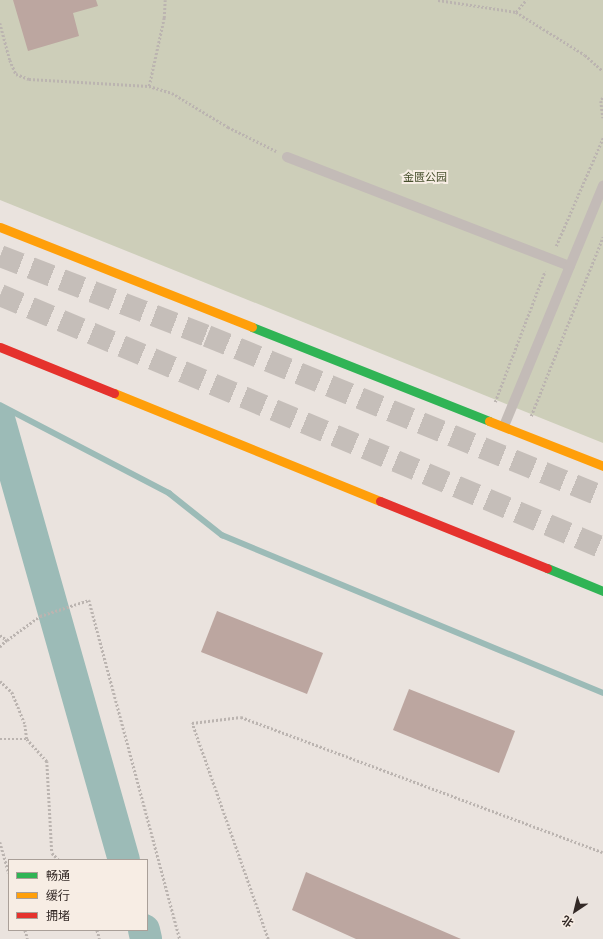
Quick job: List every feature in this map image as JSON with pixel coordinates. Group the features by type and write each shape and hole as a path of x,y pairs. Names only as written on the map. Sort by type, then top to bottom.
{"main road":[{"path":"0,227 603,466"},
{"path":"0,347 603,591"}],"lane":[{"path":"287,157 570,266"},
{"path":"504,426 603,186"}],"path":[{"path":"149,86 164,18 165,0"},
{"path":"438,0 516,12 585,55 603,71"},
{"path":"516,12 526,0"},
{"path":"0,22 10,60 16,74 28,79 149,86 172,92 228,127 287,157"},
{"path":"603,98 601,100 603,118"},
{"path":"492,408 550,259 603,138"},
{"path":"530,417 603,237"},
{"path":"0,647 7,640 40,616 78,605 89,600 180,939"},
{"path":"0,635 7,640"},
{"path":"0,681 12,692 25,725 27,738 47,761 52,852 58,859"},
{"path":"268,939 192,723 241,717 603,852"},
{"path":"0,739 27,738"},
{"path":"0,842 8,870"}],"green space":[{"name":"金匮公园","path":"0,0 603,0 603,443 0,200"}],"building":[{"path":"13,0 96,0 98,6 73,13 79,36 28,51"},
{"path":"217,611 323,653 307,694 201,652"},
{"path":"409,689 515,731 499,773 393,730"},
{"path":"306,872 461,939 356,939 292,910"}],"waterway":[{"path":"0,405 169,493 222,535 603,693"},
{"path":"0,422 124,859"},
{"path":"144,931 146,939"}],"tunnel":[{"path":"0,256 207,336 603,497"},
{"path":"0,295 603,548"}],"traffic: fast":[{"path":"252,327 489,421"},
{"path":"547,568 603,591"}],"traffic: slow":[{"path":"0,227 252,327"},
{"path":"114,393 380,501"},
{"path":"489,421 603,466"}],"traffic: jam":[{"path":"0,347 114,393"},
{"path":"380,501 547,568"}]}
